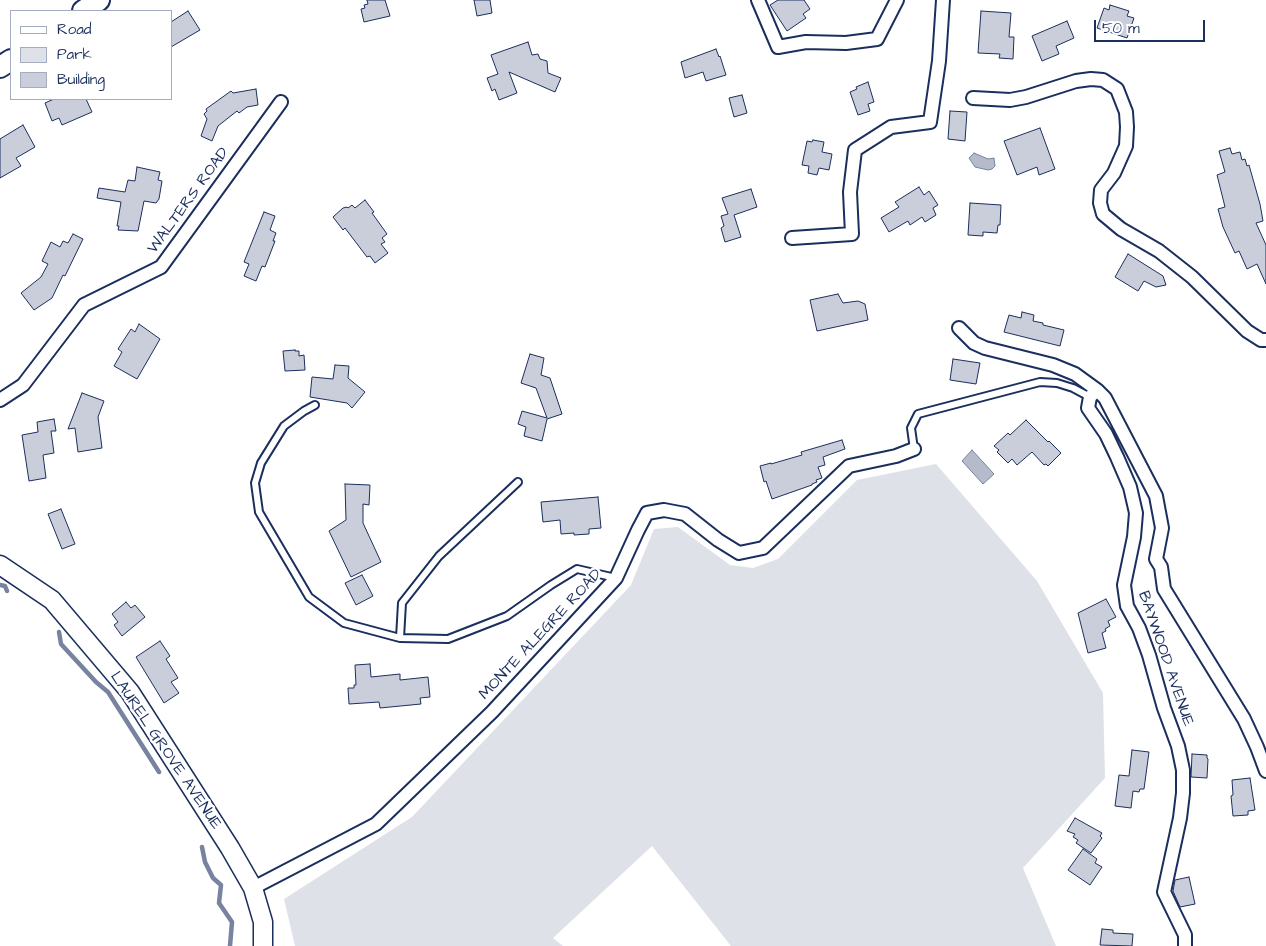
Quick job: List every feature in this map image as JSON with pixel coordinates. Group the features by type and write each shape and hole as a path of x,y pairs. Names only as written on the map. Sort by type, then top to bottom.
{"main road":[{"path":"84,10 99,0"}],"street":[{"path":"758,0 778,47 806,42 846,43 877,39 897,0"},
{"path":"792,238 852,234 850,192 855,150 891,127 930,122 939,61 943,0"},
{"path":"973,98 1010,100 1076,80 1091,79 1103,80 1116,89 1126,112 1126,146 1114,173 1101,190 1100,203 1103,214 1121,229 1158,251 1192,277 1247,331 1261,340 1266,340"},
{"name":"WALTERS ROAD","path":"0,400 23,385 84,305 120,289 161,267 281,102"},
{"path":"959,328 974,343 985,348 1053,365 1075,374 1093,393 1106,398 1156,496 1162,528 1156,559 1161,567 1164,588 1244,720 1266,771"},
{"name":"BAYWOOD AVENUE","path":"1093,393 1088,408 1106,434 1130,487 1136,513 1134,537 1124,585 1127,606 1139,628 1149,655 1164,708 1178,746 1183,770 1180,818 1164,892 1185,935 1185,946"},
{"name":"MONTE ALEGRE ROAD","path":"253,888 376,824 492,712 616,578 647,513 664,510 685,514 718,540 740,553 763,548 849,466 896,456 914,449"},
{"name":"LAUREL GROVE AVENUE","path":"0,565 52,600 130,692 230,848 253,888 263,922 263,946"}],"lane":[{"path":"914,449 911,428 918,414 1040,382 1057,383 1093,393"},
{"path":"315,405 284,426 261,463 255,483 258,512 309,597 344,622 400,638 448,639 508,616 577,569 616,578"},
{"path":"400,638 402,603 439,556 518,482"}],"green space":[{"path":"936,464 1037,581 1103,693 1105,778 1023,868 1056,946 731,946 652,846 553,938 563,946 295,946 284,899 412,817 631,585 654,529 678,527 730,565 753,568 778,559 857,480"}],"water":[{"path":"974,153 988,159 994,158 995,166 988,170 975,167 969,158"},
{"path":"972,450 994,474 983,484 962,461"}],"building":[{"path":"367,0 385,0 390,16 364,22 361,9 365,8 364,5 368,4"},
{"path":"474,0 490,0 492,13 477,16"},
{"path":"778,0 804,0 810,9 803,14 806,18 787,31 770,5"},
{"path":"1110,5 1129,11 1127,16 1134,18 1127,38 1097,28 1104,8 1109,10"},
{"path":"188,11 200,30 172,46 172,21"},
{"path":"981,11 1011,13 1009,37 1014,37 1013,59 999,58 1000,54 978,53"},
{"path":"1067,21 1074,38 1056,46 1059,54 1042,61 1032,36"},
{"path":"528,42 532,55 538,54 540,59 547,61 548,73 561,78 555,92 509,72 517,93 499,100 495,89 492,91 487,78 498,74 491,55"},
{"path":"716,49 726,75 706,81 703,72 685,78 681,62"},
{"path":"868,82 874,102 868,104 870,111 858,115 850,92"},
{"path":"256,89 258,105 247,107 239,113 237,111 218,126 212,141 201,136 207,119 204,114 207,111 206,109 231,91 233,93"},
{"path":"742,95 747,113 734,117 729,98"},
{"path":"52,100 86,100 92,112 62,125 59,118 52,121 45,103"},
{"path":"950,111 967,112 965,141 948,139"},
{"path":"23,125 35,147 16,158 21,166 0,178 0,139"},
{"path":"1040,128 1055,169 1039,175 1037,167 1017,175 1004,141"},
{"path":"813,140 824,142 822,152 832,154 829,170 819,168 817,175 808,173 809,166 802,165 807,141 812,142"},
{"path":"1230,148 1232,154 1240,152 1242,160 1245,159 1247,166 1249,165 1260,204 1263,221 1256,223 1266,245 1266,284 1257,264 1247,269 1239,251 1235,253 1223,227 1218,209 1225,207 1217,175 1225,172 1219,151"},
{"path":"137,167 160,172 158,180 162,181 159,199 156,203 144,201 138,231 118,230 121,202 97,198 99,188 125,192 128,180 135,181"},
{"path":"919,187 924,195 929,191 938,205 933,208 936,215 925,222 922,217 910,225 908,221 889,232 881,218 899,207 895,202"},
{"path":"751,189 757,207 734,215 741,237 725,242 721,228 724,226 721,216 728,214 722,198"},
{"path":"365,200 387,234 382,238 385,242 381,244 388,253 375,263 370,256 367,257 345,228 343,230 333,217 343,208 348,208 352,205 355,208"},
{"path":"970,203 1001,205 1000,225 998,225 997,233 983,232 983,236 968,235"},
{"path":"264,212 275,216 270,230 276,233 273,241 275,241 265,267 262,266 256,281 244,276 249,264 244,262"},
{"path":"73,234 83,239 65,276 63,275 52,298 34,310 21,293 41,277 48,264 42,261 51,242 60,247 63,241 68,243"},
{"path":"1128,254 1163,276 1166,285 1156,287 1144,281 1138,291 1115,277"},
{"path":"838,294 843,303 858,301 865,304 868,320 817,331 810,300"},
{"path":"1022,312 1034,315 1033,321 1064,330 1060,346 1004,332 1009,315 1021,318"},
{"path":"139,324 160,339 137,379 114,366 122,352 118,349 131,329 135,332"},
{"path":"283,351 299,351 299,356 304,355 305,370 285,371"},
{"path":"530,354 544,358 541,375 550,378 562,414 547,419 542,441 524,436 526,427 518,424 522,411 547,418 536,388 521,383"},
{"path":"953,359 980,363 976,384 950,380"},
{"path":"335,365 349,366 348,378 365,392 352,408 347,403 310,397 312,377 333,379"},
{"path":"82,393 104,401 98,417 102,448 78,452 75,428 68,429"},
{"path":"54,419 56,431 51,431 54,453 43,455 46,478 29,481 22,435 38,432 37,422"},
{"path":"1026,420 1061,453 1048,466 1044,465 1032,452 1017,465 1012,459 1008,463 994,446 1008,433 1010,435"},
{"path":"842,440 845,449 823,457 825,465 818,467 822,478 816,480 817,482 812,485 772,499 766,481 764,482 760,466 802,455 801,452"},
{"path":"345,484 370,485 369,505 363,504 363,523 381,562 351,577 329,531 346,520"},
{"path":"598,497 601,528 589,529 589,534 561,534 560,520 543,522 541,502"},
{"path":"61,509 75,544 62,549 48,514"},
{"path":"362,575 373,596 356,605 345,583"},
{"path":"1106,599 1116,617 1108,621 1110,626 1102,633 1106,648 1088,653 1078,613"},
{"path":"126,602 131,608 135,605 145,617 122,636 114,625 118,622 112,614"},
{"path":"160,641 170,656 166,659 178,678 171,682 179,693 164,703 136,657"},
{"path":"370,664 371,677 400,674 400,680 428,677 430,697 420,698 421,704 380,708 379,702 349,704 348,688 354,688 354,685 356,685 355,665"},
{"path":"1132,750 1149,752 1144,789 1140,789 1139,792 1133,791 1131,808 1115,806 1119,775 1129,776"},
{"path":"1192,754 1207,755 1207,778 1191,777"},
{"path":"1250,778 1255,810 1248,811 1248,815 1233,816 1232,780"},
{"path":"1075,818 1102,833 1100,836 1102,838 1091,853 1076,843 1078,840 1073,837 1075,834 1067,831"},
{"path":"1083,849 1097,859 1095,863 1102,867 1090,885 1068,870"},
{"path":"1189,877 1195,904 1180,907 1173,891 1175,880"},
{"path":"1102,929 1113,930 1113,933 1133,934 1132,946 1100,945"}],"waterway":[{"path":"0,585 5,586 7,591"},
{"path":"59,632 61,644 96,682 108,692 159,772"},
{"path":"202,847 205,862 213,878 221,885 219,903 232,922 230,946"}]}
